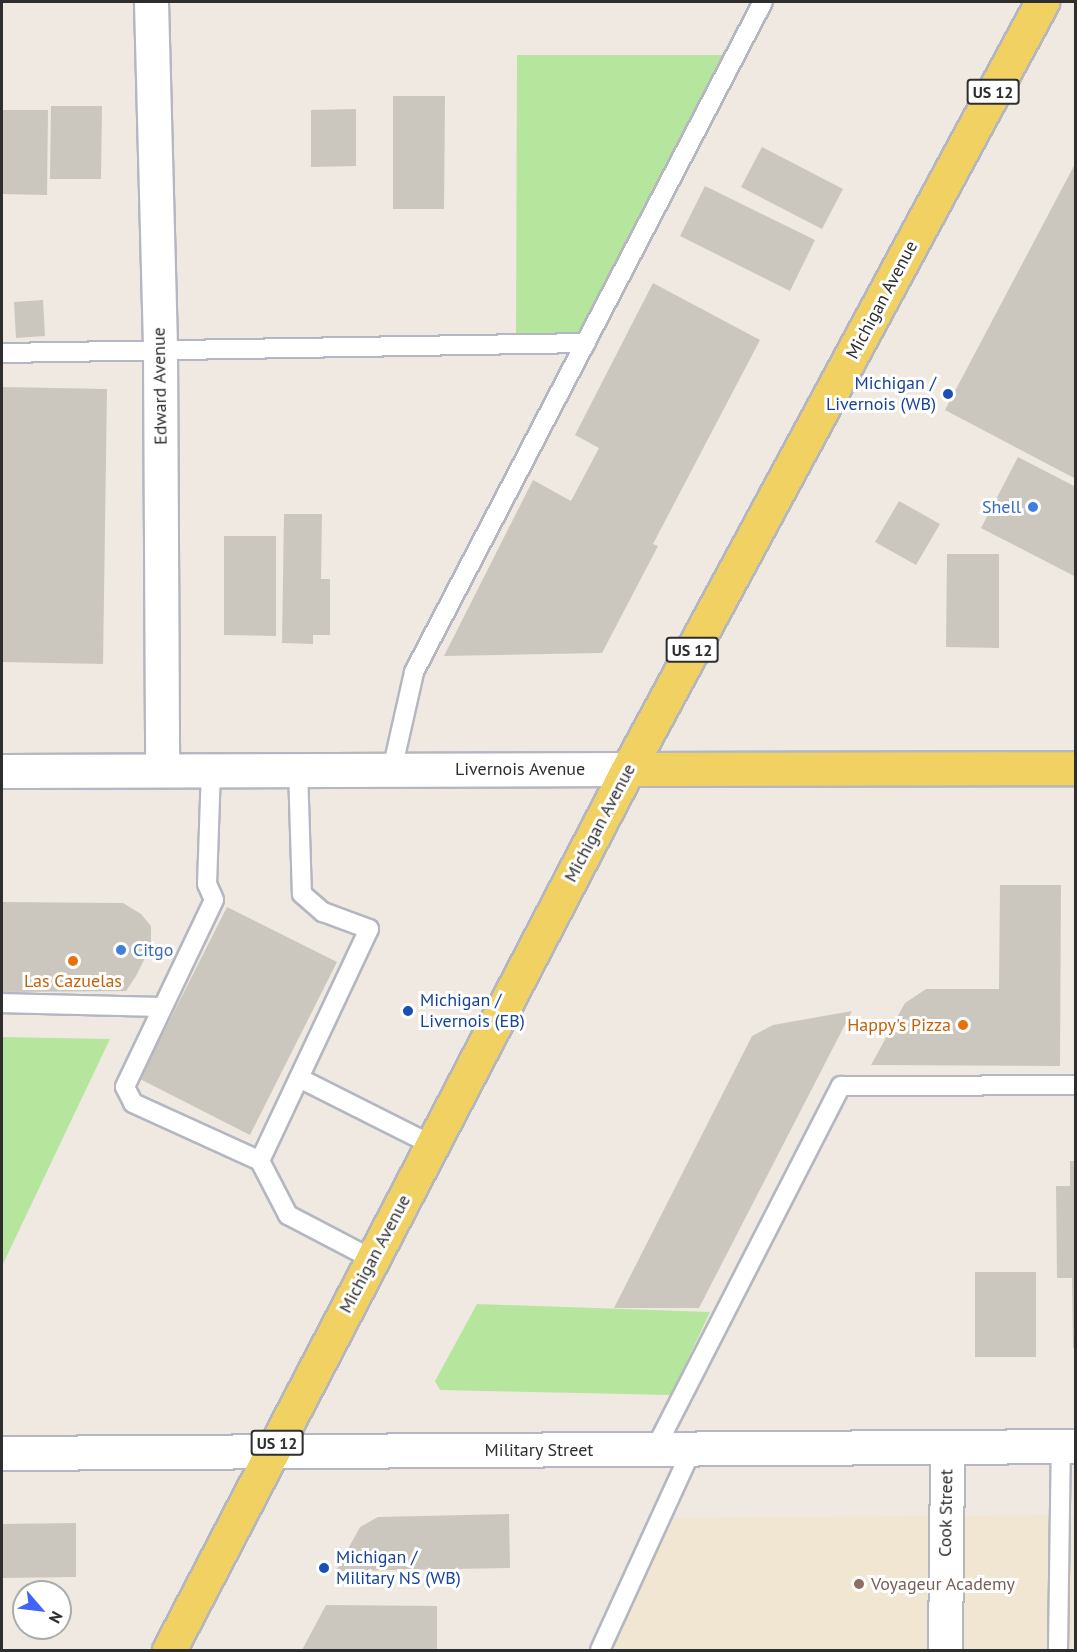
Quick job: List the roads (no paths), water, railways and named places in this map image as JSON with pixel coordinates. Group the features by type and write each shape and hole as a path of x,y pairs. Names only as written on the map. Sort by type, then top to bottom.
{"main road":[{"name":"Michigan Avenue","path":"169,1650 628,769 1042,2"},
{"name":"Livernois Avenue","path":"628,769 1076,768"}],"street":[{"name":"Edward Avenue","path":"151,2 160,352 162,770"},
{"name":"Livernois Avenue","path":"2,771 628,769"},
{"name":"Military Street","path":"2,1453 1068,1446"},
{"name":"Cook Street","path":"945,1650 947,1447"}],"lane":[{"path":"392,770 414,672 763,2"},
{"path":"2,353 586,343"},
{"path":"211,770 207,884 214,900 125,1087 133,1103 260,1161 288,1215 372,1259"},
{"path":"260,1161 369,929 323,912 302,894 298,770"},
{"path":"2,1003 162,1007"},
{"path":"299,1078 432,1145"},
{"path":"655,1449 842,1086 1076,1085"},
{"path":"1058,1650 1067,1552 1068,1446"},
{"path":"600,1650 692,1449"}],"place":[{"name":"Michigan / Livernois (WB)","path":"948,394"},
{"name":"Shell","path":"1033,507"},
{"name":"Citgo","path":"121,950"},
{"name":"Las Cazuelas","path":"73,961"},
{"name":"Michigan / Livernois (EB)","path":"408,1011"},
{"name":"Happy's Pizza","path":"963,1025"},
{"name":"Michigan / Military NS (WB)","path":"324,1568"},
{"name":"Voyageur Academy","path":"859,1584"}]}
